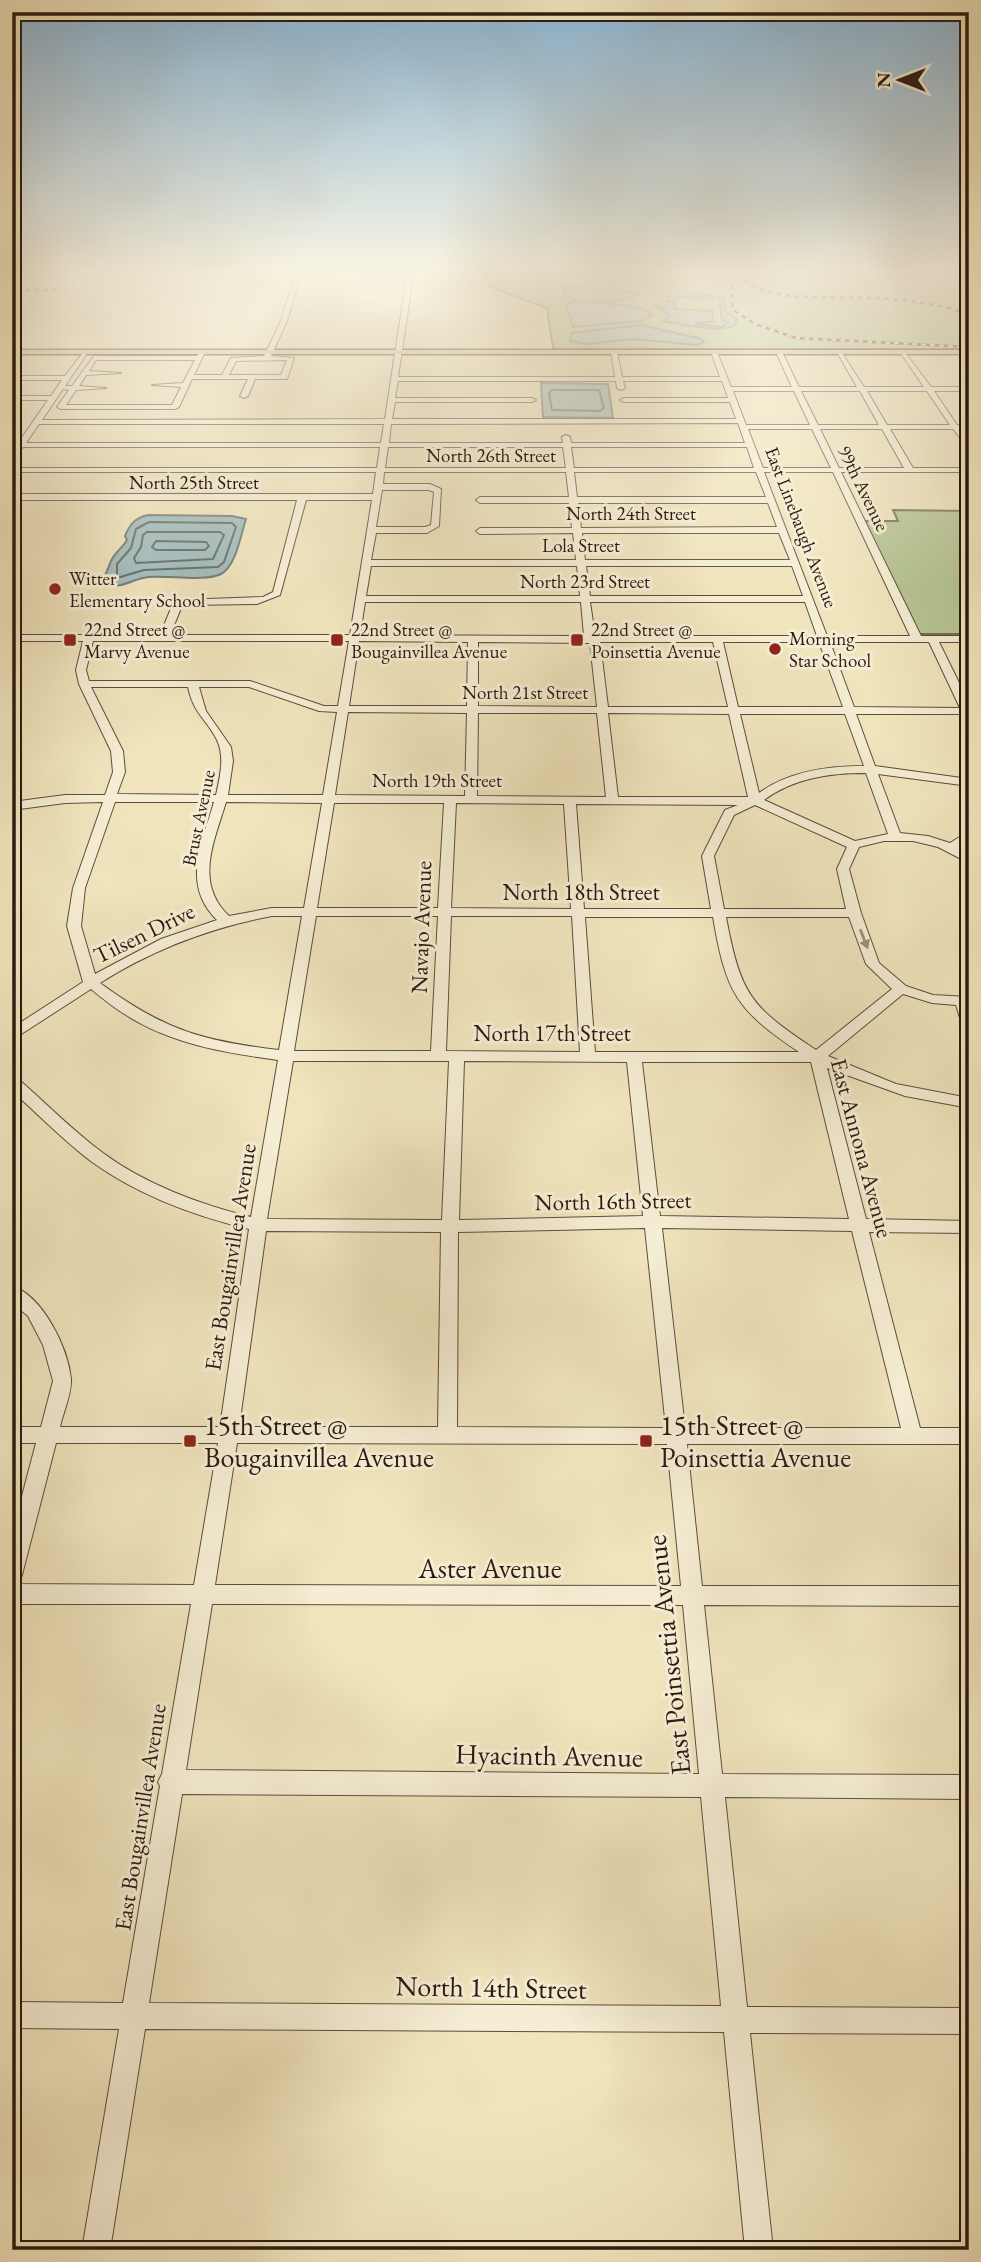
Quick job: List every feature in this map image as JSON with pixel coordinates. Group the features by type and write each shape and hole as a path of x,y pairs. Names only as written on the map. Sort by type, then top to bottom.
{"street":[{"path":"82,377 61,407 175,407 189,377"},
{"path":"156,385 225,377 284,377"},
{"path":"244,396 252,377"},
{"name":"East Linebaugh Avenue","path":"724,377 809,599 894,834"},
{"name":"99th Avenue","path":"791,377 916,639"},
{"path":"855,377 910,470"},
{"path":"920,377 969,447"},
{"path":"12,378 67,378"},
{"path":"12,458 67,378"},
{"path":"395,379 620,379 797,389 969,389"},
{"name":"East Bougainvillea Avenue","path":"96,2250 170,1782 229,1433 258,1225 395,379"},
{"path":"530,379 532,421"},
{"path":"620,379 627,421"},
{"path":"61,388 103,388"},
{"path":"12,398 53,398"},
{"path":"125,408 130,400"},
{"path":"392,400 532,400"},
{"path":"624,400 733,400"},
{"path":"564,421 612,799"},
{"path":"37,422 627,421 816,427 969,427"},
{"path":"21,445 750,445"},
{"name":"North 26th Street","path":"12,470 969,470"},
{"name":"North 25th Street","path":"12,497 302,498 430,487 438,491 435,526 427,530 371,530"},
{"path":"164,638 177,606 183,602 257,601 277,593 302,498"},
{"path":"480,500 771,500"},
{"name":"North 24th Street","path":"480,531 783,530"},
{"name":"Lola Street","path":"366,563 795,563"},
{"name":"North 23rd Street","path":"361,599 809,599"},
{"path":"12,638 969,639"},
{"path":"89,638 81,670 84,684 117,751 119,772 79,888 74,926 90,982"},
{"path":"471,799 473,639"},
{"path":"717,639 755,802"},
{"path":"933,639 968,712"},
{"name":"North 21st Street","path":"84,684 250,684 323,709 968,712"},
{"name":"Brust Avenue","path":"193,684 196,701 203,714 220,732 226,744 227,764 222,798 201,873 208,901 225,920"},
{"name":"East Annona Avenue","path":"912,1434 817,1057 775,1029 751,1007 737,987 728,964 708,856 729,813 755,802 780,784 821,774 871,768 969,783"},
{"name":"North 19th Street","path":"12,806 65,799 112,798 612,799 755,802 853,845"},
{"name":"Navajo Avenue","path":"438,1056 450,799"},
{"path":"570,800 588,1055"},
{"path":"969,859 953,847 894,834 853,845 843,869 853,913 873,964 901,989 932,999 965,1003 969,1024"},
{"path":"953,847 969,835"},
{"name":"Tilsen Drive","path":"12,1035 122,962 165,942 225,920 272,912 309,913"},
{"name":"North 18th Street","path":"309,913 853,913"},
{"name":"North 17th Street","path":"90,982 132,1013 177,1035 231,1049 287,1056 817,1057 854,1076 877,1083 947,1101 969,1102"},
{"path":"817,1057 901,989"},
{"name":"East Poinsettia Avenue","path":"634,1055 676,1435 759,2250"},
{"path":"447,1435 450,1226 457,1056"},
{"name":"North 16th Street","path":"12,1082 97,1158 158,1192 209,1213 258,1225 450,1226 652,1222 969,1227"},
{"path":"12,1293 35,1311 52,1345 62,1381 12,1575"},
{"path":"12,1435 229,1433 969,1436"},
{"name":"Aster Avenue","path":"12,1594 969,1596"},
{"name":"Hyacinth Avenue","path":"170,1782 969,1787"},
{"name":"North 14th Street","path":"12,2015 969,2021"}],"green space":[{"path":"893,510 969,511 969,634 916,634 863,521 898,521"}],"water":[{"path":"541,383 608,384 613,418 543,417"},
{"path":"148,515 232,516 246,519 231,564 221,574 206,578 149,577 114,586 102,581 112,559 127,540 125,536 131,525"}],"place":[{"name":"Witter Elementary School","path":"55,589"},
{"name":"22nd Street @ Marvy Avenue","path":"70,640"},
{"name":"22nd Street @ Bougainvillea Avenue","path":"337,640"},
{"name":"22nd Street @ Poinsettia Avenue","path":"577,640"},
{"name":"Morning Star School","path":"775,649"},
{"name":"15th Street @ Bougainvillea Avenue","path":"190,1441"},
{"name":"15th Street @ Poinsettia Avenue","path":"646,1441"}]}
